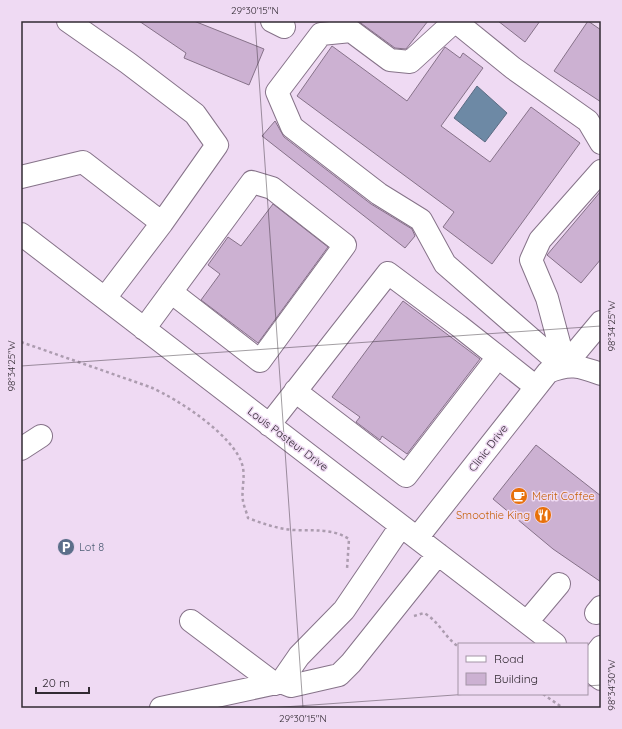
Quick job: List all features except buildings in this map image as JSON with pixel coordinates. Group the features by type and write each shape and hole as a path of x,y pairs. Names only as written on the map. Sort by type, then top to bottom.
{"street":[{"path":"68,21 128,63 195,114 217,145 162,223 104,298"},
{"path":"601,143 588,121 513,68 455,21 410,62 390,60 351,31 321,34 277,92 292,127 380,194 421,220 445,264 505,314 552,357 565,366 582,367 601,374"},
{"path":"21,177 83,162 162,223"},
{"path":"565,366 547,298 531,260 540,240 601,171"},
{"path":"144,329 171,292 252,182 272,188 345,245 260,361 171,292"},
{"name":"Louis Pasteur Drive","path":"21,234 554,643"},
{"path":"269,425 388,273 536,387"},
{"path":"565,366 601,322"},
{"path":"295,391 406,476 498,357"},
{"name":"Clinic Drive","path":"278,683 299,656 344,610 409,532 548,372 565,366"},
{"path":"21,449 41,436"},
{"path":"191,621 278,683 291,686 340,675 438,554"},
{"path":"527,622 560,584"},
{"path":"588,664 601,647"},
{"path":"588,669 601,679"},
{"path":"161,708 278,683"}],"path":[{"path":"21,342 150,387 166,394 186,406 228,441 239,454 243,466 242,501 248,518 270,527 294,530 317,529 340,533 349,539 347,574"},
{"path":"408,616 412,617 424,613 432,618 458,646"},
{"path":"544,695 562,708"}],"water":[{"path":"477,86 507,113 485,142 454,118"}],"place":[{"name":"Merit Coffee","path":"519,496"},
{"name":"Smoothie King","path":"543,515"},
{"name":"Lot 8","path":"66,547"}]}
